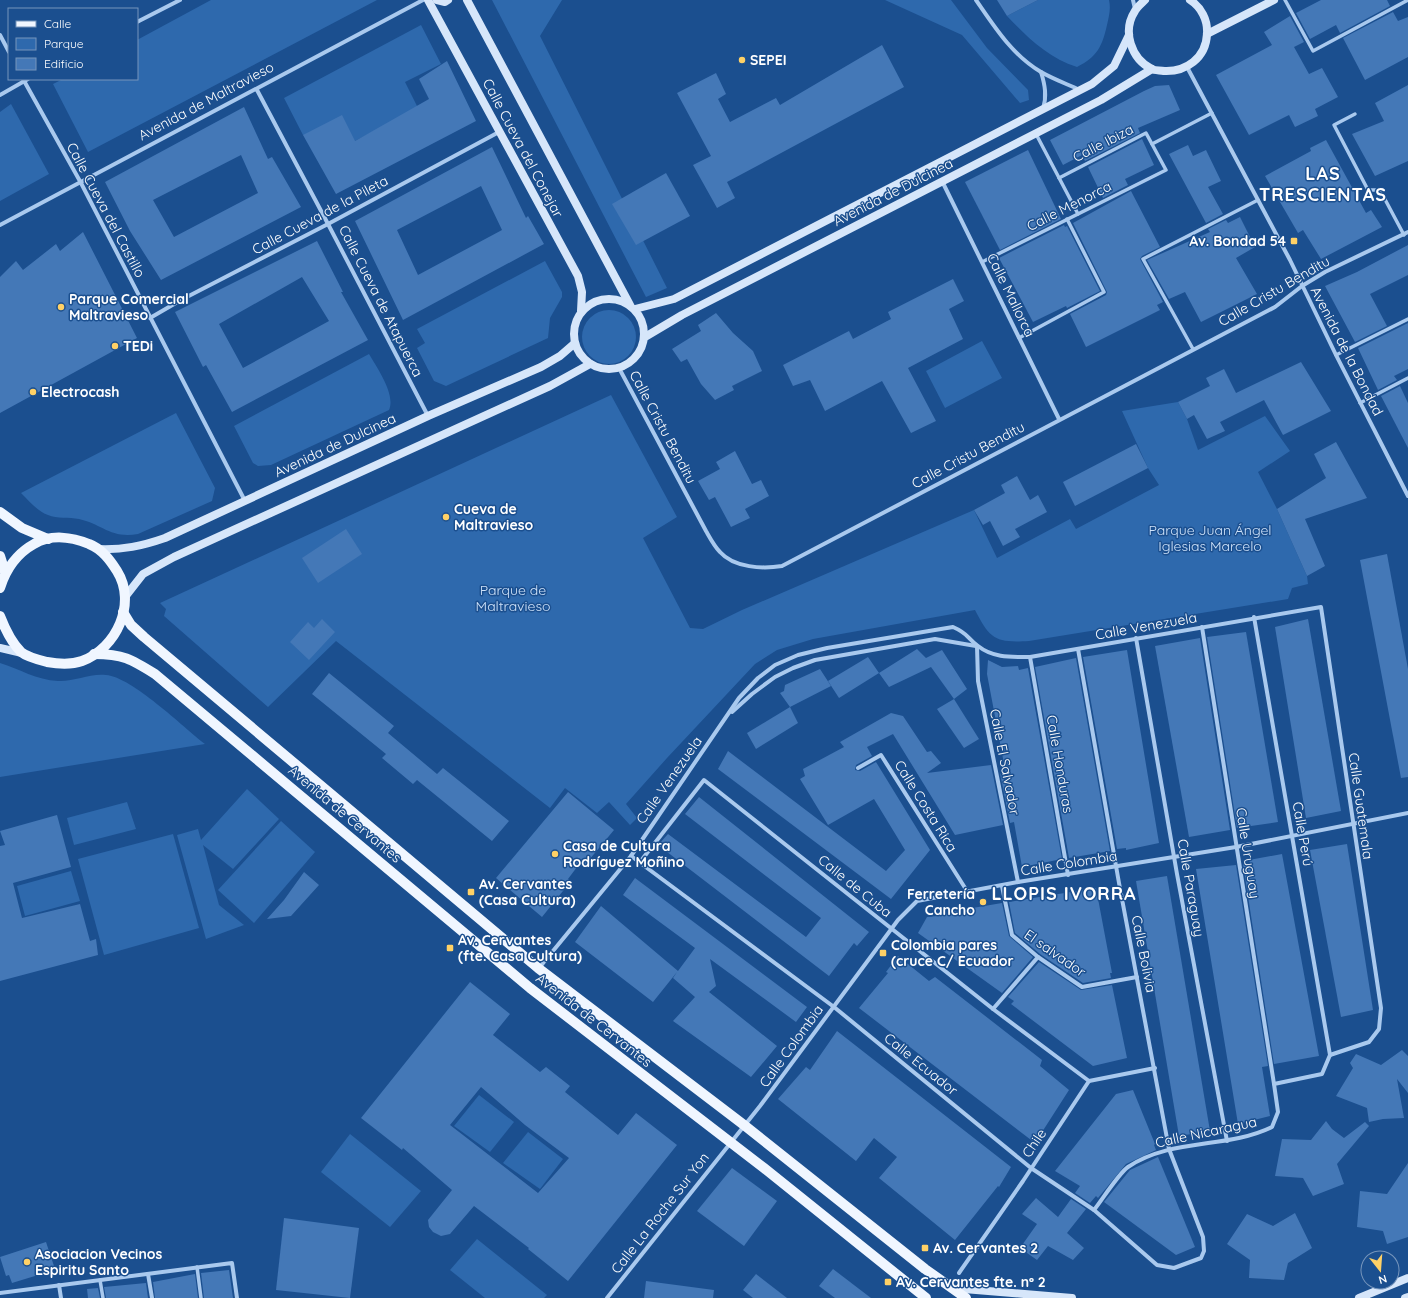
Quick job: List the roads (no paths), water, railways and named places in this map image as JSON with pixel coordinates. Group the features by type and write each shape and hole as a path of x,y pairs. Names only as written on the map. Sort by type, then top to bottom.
{"main road":[{"name":"Calle Cueva del Conejar","path":"428,0 578,276 582,292 582,311"},
{"path":"437,0 445,2 448,0"},
{"name":"Calle Cueva del Conejar","path":"467,0 633,307"},
{"path":"1146,0 1135,11 1130,22 1129,35 1132,48 1136,56 1152,69 1173,71 1187,67 1203,51 1208,34 1204,16 1200,9 1190,0"},
{"path":"1208,34 1274,0"},
{"name":"Avenida de Dulcinea","path":"633,307 674,299 1092,84 1114,66 1129,35"},
{"name":"Avenida de Dulcinea","path":"645,337 682,315 1101,100 1152,69"},
{"path":"607,298 624,301 633,307 640,315 645,329 645,337 642,347 636,357 619,368 601,368 590,364 579,352 575,343 575,325 582,311 594,302 607,298"},
{"name":"Avenida de Dulcinea","path":"98,549 118,550 139,547 165,538 428,416 541,367 560,356 575,343"},
{"path":"125,597 143,574 174,557 550,386 590,364"},
{"path":"0,512 22,528 48,539"},
{"path":"0,588 4,572 17,555 35,543 48,539 75,538 98,549 110,559 121,577 125,597 123,617 114,636 100,651 82,661 61,664 40,660 22,653 0,648"},
{"path":"0,556 4,572"},
{"name":"Avenida de Cervantes","path":"124,612 131,625 144,637 538,968 744,1125 925,1269 966,1298"},
{"path":"0,616 7,634 22,653"},
{"name":"Avenida de Cervantes","path":"94,654 114,654 133,660 155,674 530,988 731,1143 926,1298"},
{"path":"1358,1298 1408,1278"},
{"path":"952,1288 1072,1298"}],"street":[{"path":"138,21 180,0"},
{"name":"Avenida de Maltravieso","path":"0,225 423,0"},
{"path":"976,0 1005,42 1041,72 1080,90"},
{"path":"1133,0 1135,11"},
{"path":"1285,0 1313,51 1408,0"},
{"path":"0,35 8,50"},
{"name":"Avenida de la Bondad","path":"1187,67 1258,200 1408,496"},
{"path":"1041,72 1046,95 1043,109"},
{"path":"0,95 25,80"},
{"name":"Calle Cueva del Castillo","path":"25,80 81,182 245,501"},
{"name":"Calle Cueva de Atapuerca","path":"256,90 428,416"},
{"path":"1152,144 1212,113"},
{"path":"1355,114 1334,125 1368,190 1380,190 1406,234"},
{"name":"Calle Cueva de la Pileta","path":"150,318 180,300 328,224 499,132"},
{"path":"1036,133 1078,214"},
{"name":"Calle Ibiza","path":"1059,178 1146,133 1152,144"},
{"name":"Calle Menorca","path":"982,262 1166,170 1152,144"},
{"name":"Calle Mallorca","path":"942,181 1059,419"},
{"path":"1193,349 1143,259 1258,200"},
{"path":"1019,338 1104,292 1067,219"},
{"name":"Calle Cristu Benditu","path":"619,368 706,531 720,553 743,566 766,568 782,566 1059,419 1275,307 1302,286 1326,272 1406,234"},
{"path":"1336,355 1408,319"},
{"path":"1360,403 1408,378"},
{"name":"Calle Venezuela","path":"538,968 631,856 739,698 758,678 775,665 798,655 827,648 953,627 965,632 977,646 988,653 1005,657 1030,657 1254,617 1321,607"},
{"name":"Calle Guatemala","path":"1321,607 1381,1008 1379,1029 1369,1042 1330,1055"},
{"name":"Calle Perú","path":"1254,617 1330,1055"},
{"name":"Calle Uruguay","path":"1202,627 1274,1084"},
{"name":"Calle Paraguay","path":"1136,638 1174,858 1227,1141"},
{"name":"Calle Venezuela","path":"727,717 752,694 775,677 792,668 815,660 935,639 977,646"},
{"name":"Calle El Salvador","path":"977,646 978,681 1018,882"},
{"name":"Calle Bolivia","path":"1078,649 1116,867 1155,1068 1169,1149 1203,1237 1204,1251 1201,1258"},
{"name":"Calle Honduras","path":"1030,657 1068,876"},
{"name":"Calle Costa Rica","path":"858,768 881,755 967,891"},
{"name":"Calle de Cuba","path":"640,862 704,780 993,1009 1089,1081"},
{"name":"Calle Colombia","path":"731,1143 891,929 917,901 1018,882 1068,876 1236,847 1354,825 1408,813"},
{"name":"Calle Ecuador","path":"631,856 834,1006 1031,1168 1094,1210 1156,1265 1174,1268 1201,1258"},
{"name":"El salvador","path":"1002,886 1012,935 1038,957 1082,987 1137,977"},
{"path":"993,1009 1038,957"},
{"path":"1274,1084 1322,1074 1330,1055"},
{"path":"1089,1081 1155,1068"},
{"name":"Chile","path":"959,1273 1089,1081"},
{"name":"Calle Nicaragua","path":"1094,1210 1127,1167 1159,1152 1169,1149 1227,1141 1257,1134 1272,1127 1278,1112 1274,1084"},
{"name":"Calle La Roche Sur Yon","path":"607,1298 731,1143"},
{"path":"0,1293 232,1263 237,1298"},
{"path":"197,1268 201,1298"},
{"path":"148,1274 152,1298"},
{"path":"100,1280 103,1298"},
{"path":"59,1285 60,1298"}],"place":[{"name":"SEPEI","path":"742,60"},
{"name":"Av. Bondad 54","path":"1294,241"},
{"name":"Parque Comercial Maltravieso","path":"61,307"},
{"name":"TEDi","path":"115,346"},
{"name":"Electrocash","path":"33,392"},
{"name":"Cueva de Maltravieso","path":"446,517"},
{"name":"Casa de Cultura Rodríguez Moñino","path":"555,854"},
{"name":"Av. Cervantes (Casa Cultura)","path":"471,892"},
{"name":"Ferretería Cancho","path":"983,902"},
{"name":"Av. Cervantes (fte. Casa Cultura)","path":"450,948"},
{"name":"Colombia pares (cruce C/ Ecuador","path":"883,953"},
{"name":"Av. Cervantes 2","path":"925,1248"},
{"name":"Asociacion Vecinos Espiritu Santo","path":"27,1262"},
{"name":"Av. Cervantes fte. nº 2","path":"888,1282"}],"district":[{"name":"LAS TRESCIENTAS","path":"1323,183"},
{"name":"LLOPIS IVORRA","path":"1064,893"}],"park label":[{"name":"Parque Juan Ángel Iglesias Marcelo","path":"1210,538"},
{"name":"Parque de Maltravieso","path":"513,598"}]}
